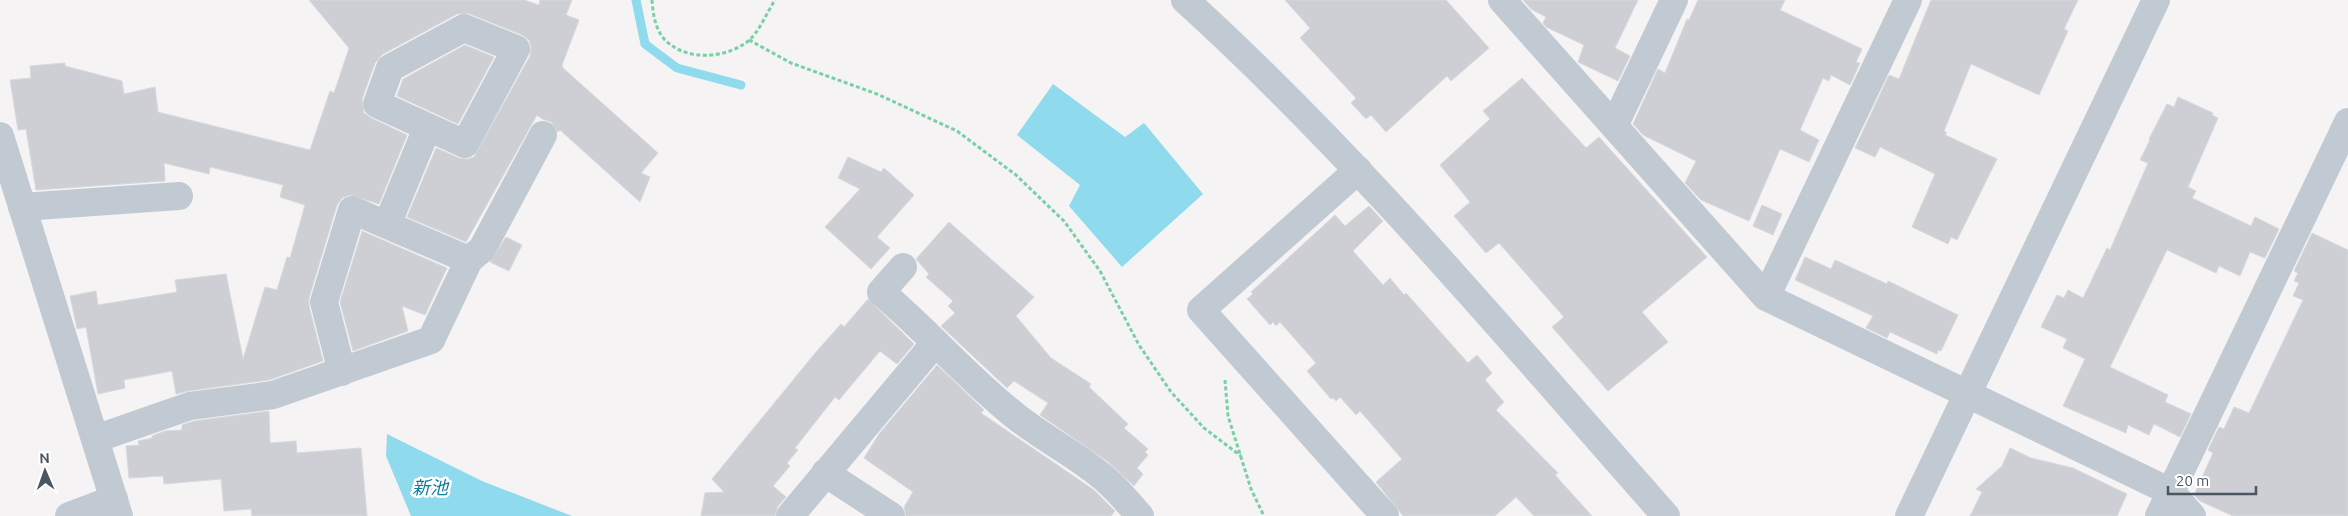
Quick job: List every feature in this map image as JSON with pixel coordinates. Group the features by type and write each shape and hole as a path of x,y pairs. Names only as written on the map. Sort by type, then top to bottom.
{"street":[{"path":"1185,0 1285,94 1358,170 1666,516"},
{"path":"1502,0 1766,297 2171,492 2192,516"},
{"path":"1614,126 1674,0"},
{"path":"1766,297 1908,0"},
{"path":"1909,516 2156,0"},
{"path":"464,28 516,50 465,144 427,128 377,104 390,68 464,28"},
{"path":"2159,516 2348,122"},
{"path":"387,225 427,128"},
{"path":"95,439 190,406 273,396 431,340 469,260 482,249 543,135"},
{"path":"0,136 117,507 69,516"},
{"path":"1358,170 1201,310 1385,516"},
{"path":"22,207 178,196"},
{"path":"342,372 324,302 352,210 469,260"},
{"path":"903,268 881,292 1014,414 1093,468 1115,488 1140,516"},
{"path":"790,516 935,343"},
{"path":"825,473 891,516"}],"path":[{"path":"652,0 654,19 664,38 676,48 692,54 709,55 732,51 749,40 775,0"},
{"path":"749,40 790,63 877,94 957,131 1016,175 1064,221 1090,257 1100,271 1139,345 1171,392 1204,428 1241,456"},
{"path":"1225,379 1228,416 1251,489 1264,516"}],"water":[{"path":"1053,84 1125,137 1144,123 1203,194 1122,267 1069,206 1080,185 1017,135"},
{"name":"新池","path":"387,434 482,481 572,516 411,516 386,456"}],"building":[{"path":"309,0 524,0 539,5 540,0 572,0 566,15 579,20 562,65 563,68 658,153 641,173 650,177 640,202 560,130 558,132 551,122 537,115 466,242 407,217 436,148 459,158 467,159 474,157 530,56 531,47 529,40 522,35 470,14 457,14 383,54 375,63 362,99 364,113 407,135 379,204 350,195 342,198 337,205 309,298 309,306 323,361 269,380 176,394 172,371 124,380 125,388 98,394 86,327 77,329 70,296 96,291 98,305 177,292 175,280 226,274 243,359 265,287 277,290 287,257 290,258 305,205 280,197 283,185 210,167 209,174 164,163 165,181 36,190 26,129 18,130 10,80 31,78 30,66 65,63 65,66 122,81 124,94 155,87 158,112 310,150 330,91 334,93 349,48"},
{"path":"1285,0 1446,0 1489,48 1451,81 1447,76 1386,132 1371,115 1366,119 1351,103 1356,98 1300,38 1310,28"},
{"path":"1523,0 1638,0 1615,48 1630,56 1618,81 1578,62 1584,45 1546,27 1543,23 1546,17 1531,9"},
{"path":"1698,0 1785,0 1780,10 1862,49 1856,62 1860,63 1850,85 1831,75 1829,81 1823,78 1800,130 1819,140 1809,162 1780,149 1749,221 1701,200 1685,183 1696,161 1643,135 1633,124 1658,69 1665,73 1687,19 1689,20"},
{"path":"1931,0 2078,0 2064,29 2068,31 2039,95 1971,64 1944,131 1947,133 1945,135 1997,159 1957,240 1951,237 1948,244 1912,227 1935,174 1880,147 1875,157 1855,148 1889,75 1899,79"},
{"path":"465,45 494,57 458,124 397,96 403,79"},
{"path":"1522,78 1586,148 1599,137 1707,257 1642,312 1668,342 1608,391 1552,327 1564,317 1499,243 1486,253 1454,216 1470,202 1440,165 1490,119 1483,111"},
{"path":"2178,97 2213,113 2212,115 2218,118 2188,187 2196,191 2192,198 2251,226 2255,217 2279,229 2265,258 2250,252 2240,276 2219,266 2216,273 2167,250 2110,367 2168,395 2165,402 2191,414 2180,437 2154,424 2149,435 2128,425 2126,433 2063,406 2085,359 2063,348 2067,339 2041,327 2057,295 2064,298 2068,290 2083,298 2107,248 2110,250 2148,163 2140,160 2149,139 2167,104 2174,107"},
{"path":"848,157 881,172 884,168 914,195 877,237 890,248 871,269 825,227 860,189 838,178"},
{"path":"1762,205 1782,214 1773,235 1753,226"},
{"path":"1369,206 1383,221 1353,251 1383,285 1390,278 1404,295 1406,293 1468,363 1477,355 1492,373 1485,380 1504,402 1496,410 1558,473 1555,475 1592,516 1534,516 1516,497 1495,516 1403,516 1376,482 1402,459 1360,411 1356,415 1340,397 1336,401 1333,398 1331,399 1307,371 1316,363 1280,322 1276,326 1273,322 1270,325 1247,299 1253,294 1251,292 1335,215 1345,226"},
{"path":"949,222 1034,297 1016,316 1051,358 1091,384 1089,387 1128,424 1124,428 1148,449 1145,452 1148,455 1137,468 1143,474 1134,486 1107,461 1040,415 1048,403 1014,381 1007,388 941,326 955,313 948,306 953,301 926,277 929,274 916,259"},
{"path":"362,231 447,268 425,315 402,306 408,331 353,351 340,302"},
{"path":"2312,233 2348,250 2348,516 2233,516 2200,501 2194,495 2213,453 2208,450 2219,427 2224,429 2234,407 2249,413 2303,300 2293,296 2299,283 2294,281 2298,273 2294,271"},
{"path":"506,237 522,245 509,271 490,262"},
{"path":"1805,257 1831,269 1835,260 1887,284 1888,281 1958,315 1941,351 1938,350 1937,354 1890,332 1887,338 1866,328 1873,316 1795,280"},
{"path":"868,299 914,344 897,364 880,351 839,400 835,397 795,448 798,450 787,463 790,466 773,486 786,497 778,506 775,516 701,516 705,493 724,492 712,479 816,352 841,324 844,327"},
{"path":"937,365 984,410 981,413 1094,490 1115,511 1111,516 906,516 904,507 913,492 864,458 879,434"},
{"path":"269,411 270,443 296,441 297,453 361,448 367,516 252,516 251,509 224,511 221,479 164,484 163,476 129,478 126,446 139,445 138,441 152,438 152,436 165,431 182,430 182,425 194,421"},
{"path":"2010,448 2031,458 2073,468 2127,494 2117,516 1970,516 1982,492 1976,489 2002,466"}],"waterway":[{"path":"636,0 645,44 677,68 741,85"}]}
